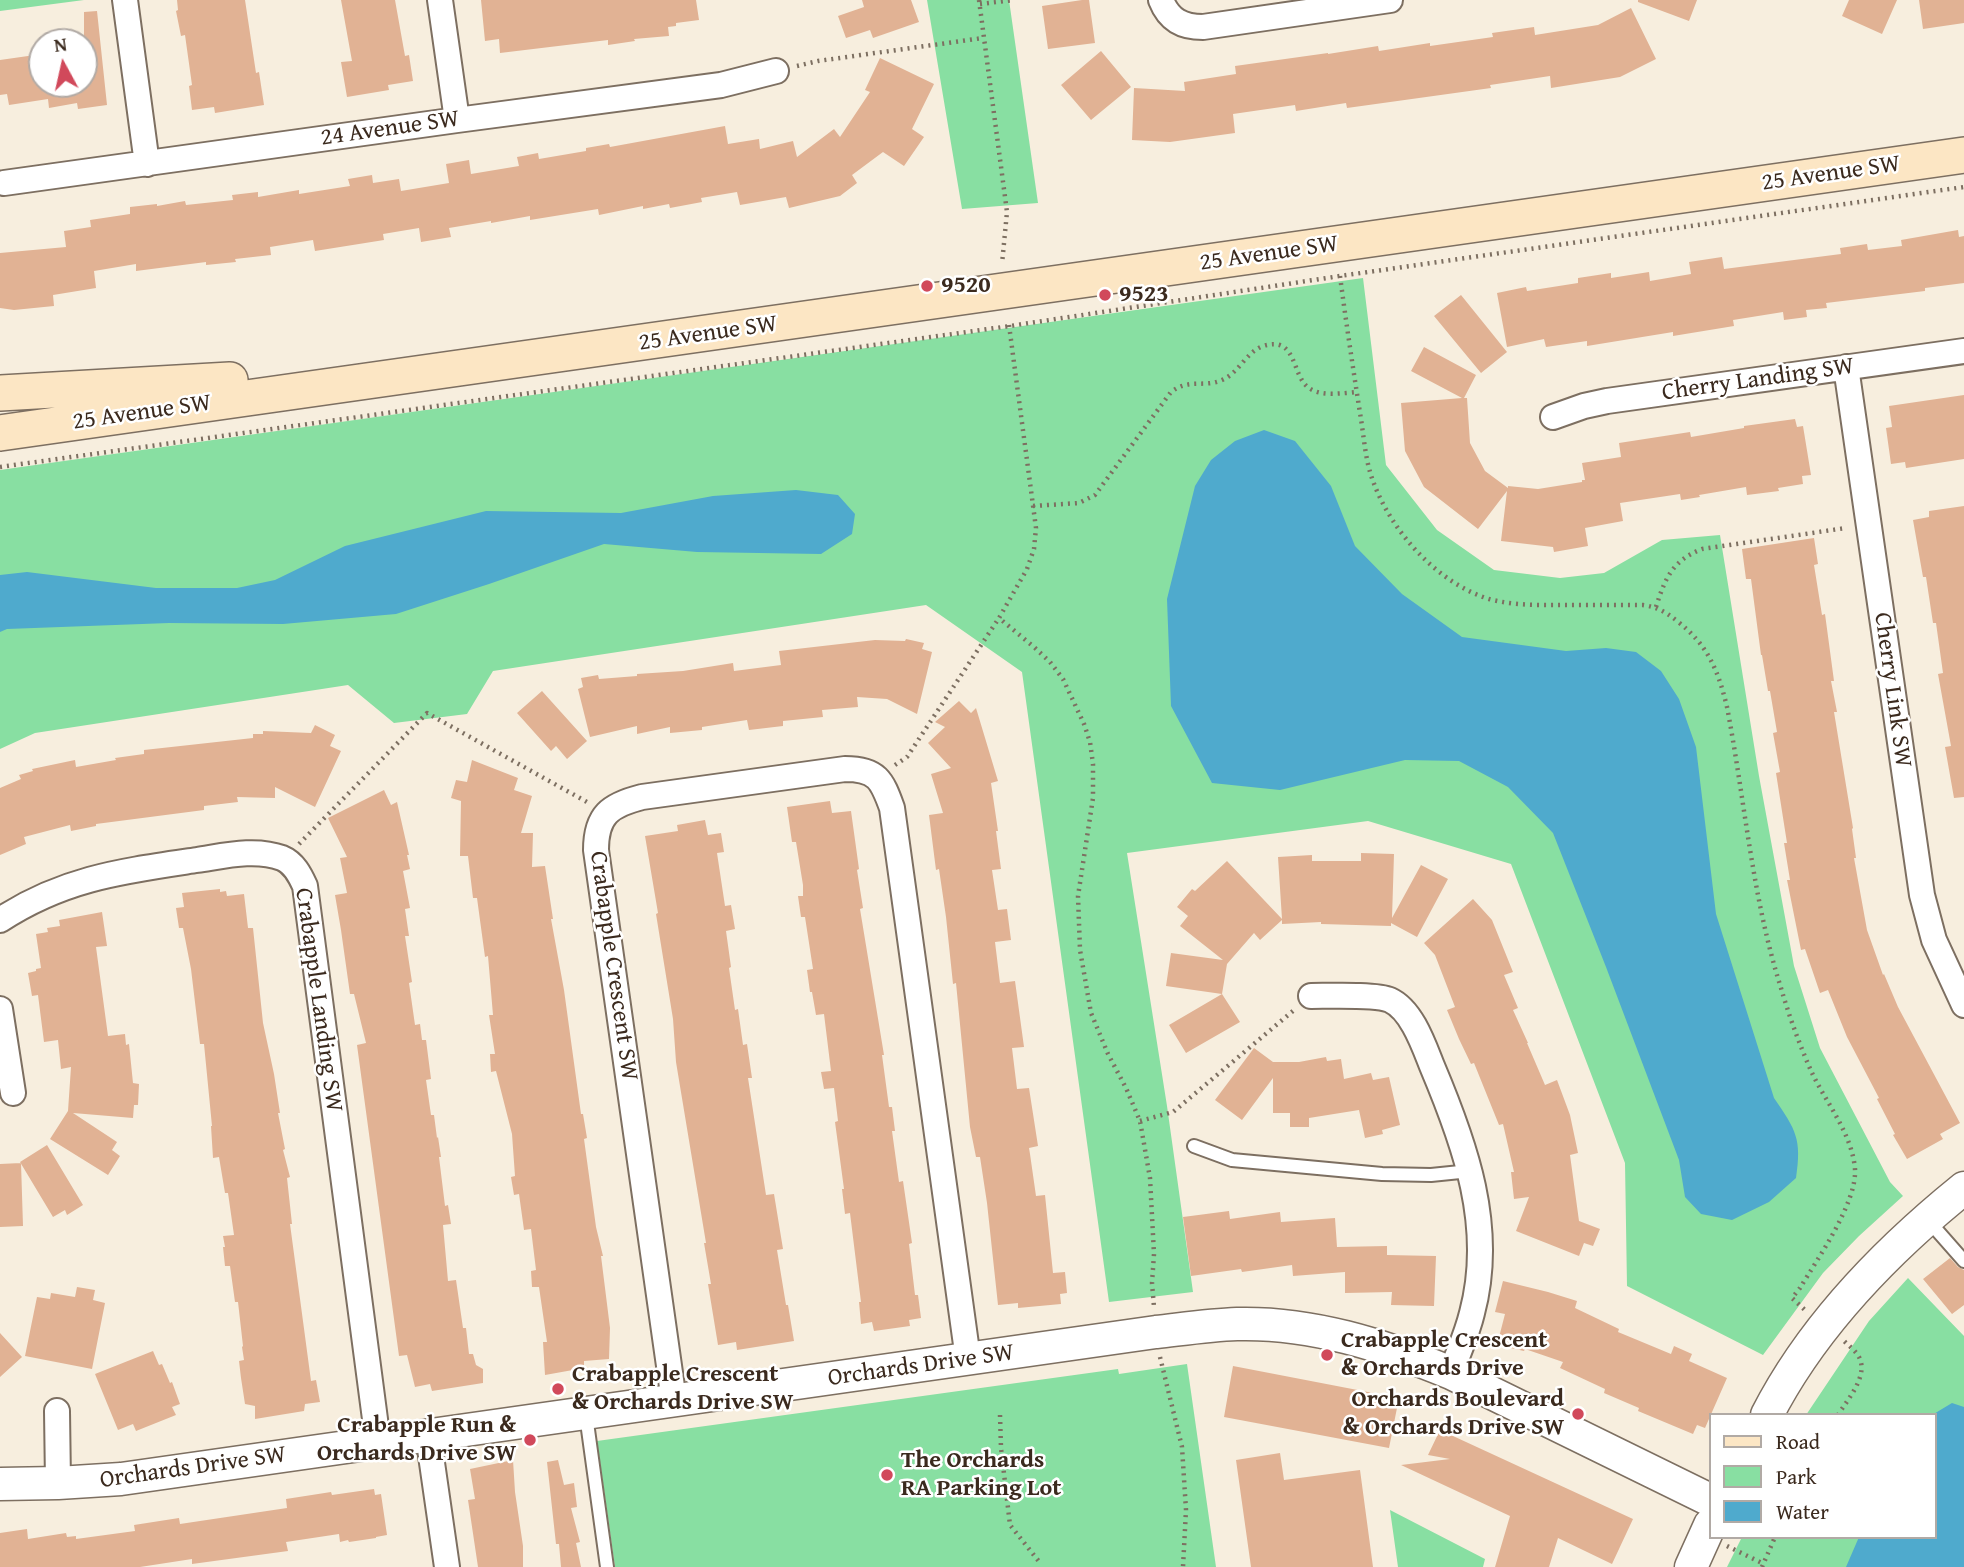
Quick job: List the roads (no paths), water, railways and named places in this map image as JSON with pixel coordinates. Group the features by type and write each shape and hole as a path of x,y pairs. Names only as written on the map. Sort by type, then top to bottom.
{"main road":[{"name":"25 Avenue SW","path":"0,433 1964,155"},
{"name":"25 Avenue SW","path":"0,393 492,364"}],"street":[{"path":"125,0 147,164"},
{"path":"440,0 457,120"},
{"path":"1168,10 1182,26 1203,27 1390,0"},
{"name":"24 Avenue SW","path":"4,183 721,85 776,71"},
{"name":"Cherry Landing SW","path":"1553,417 1607,401 1964,351"},
{"name":"Cherry Link SW","path":"1846,367 1922,895 1934,940 1963,1000"},
{"name":"Crabapple Crescent SW","path":"674,1401 596,850 598,826 605,814 615,805 628,800 656,795 845,769 870,772 883,784 892,808 968,1359"},
{"name":"Crabapple Landing SW","path":"0,920 44,894 104,875 245,853 284,859 299,873 305,886 378,1442"},
{"path":"1311,996 1377,997 1400,1006 1418,1032 1456,1123 1471,1171 1479,1223 1477,1286 1470,1320 1451,1373"},
{"path":"0,1009 13,1093"},
{"path":"1767,1413 1790,1373 1825,1325 1867,1276 1927,1218 1964,1188"},
{"name":"Orchards Drive SW","path":"0,1484 121,1479 1181,1329 1237,1324 1293,1328 1345,1337 1387,1349 1451,1373 1708,1499"},
{"path":"57,1411 58,1483"},
{"path":"428,1435 447,1567"},
{"path":"1691,1567 1713,1539"}],"lane":[{"path":"1194,1146 1232,1160 1354,1172 1432,1175 1471,1171"},
{"path":"1927,1218 1964,1261"},
{"path":"586,1413 607,1567"}],"water":[{"path":"1264,430 1295,441 1331,486 1355,546 1402,594 1462,637 1566,651 1606,648 1636,652 1661,671 1679,699 1696,747 1716,914 1774,1098 1796,1135 1796,1178 1769,1202 1732,1220 1701,1214 1685,1197 1679,1160 1553,833 1508,787 1459,761 1405,760 1280,790 1212,783 1171,706 1167,599 1195,486 1211,460 1235,441"},
{"path":"796,490 838,495 855,514 852,534 821,554 697,552 604,544 396,614 283,624 169,623 7,629 0,632 0,575 27,572 156,588 237,588 275,580 345,546 486,511 621,513 713,496"},
{"path":"1952,1403 1964,1407 1964,1567 1846,1567 1858,1539 1936,1539 1935,1413"}],"place":[{"name":"9520","path":"927,286"},
{"name":"9523","path":"1105,295"},
{"name":"Crabapple Crescent & Orchards Drive","path":"1327,1355"},
{"name":"Crabapple Crescent & Orchards Drive SW","path":"558,1389"},
{"name":"Orchards Boulevard & Orchards Drive SW","path":"1578,1414"},
{"name":"Crabapple Run & Orchards Drive SW","path":"530,1440"},
{"name":"The Orchards RA Parking Lot","path":"887,1475"}]}
